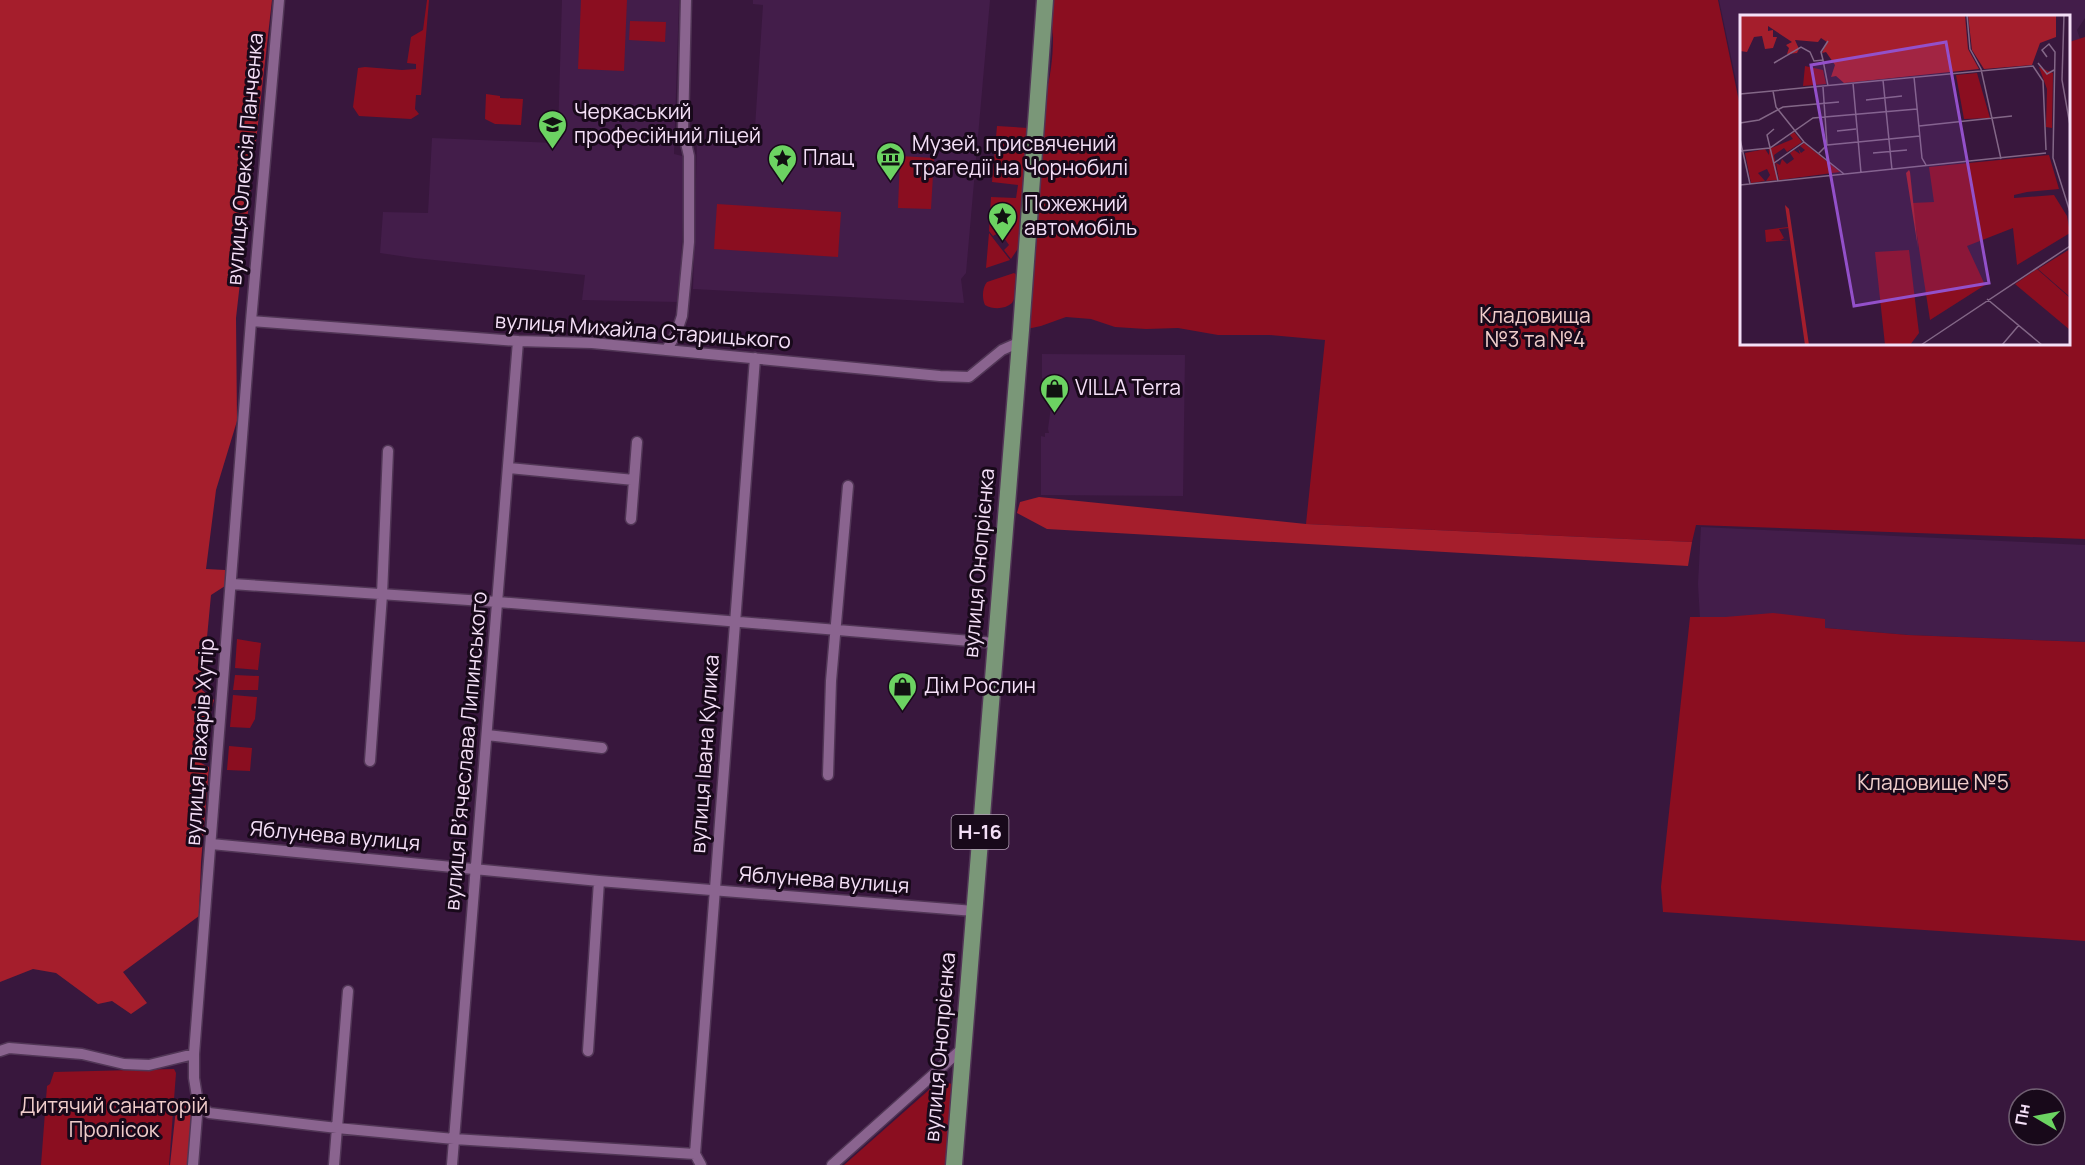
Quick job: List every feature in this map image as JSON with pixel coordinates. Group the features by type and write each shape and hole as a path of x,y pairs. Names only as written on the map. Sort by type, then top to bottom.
{"main road":[{"name":"вулиця Онопрієнка","path":"954,1165 1045,0"}],"street":[{"name":"вулиця Олексія Панченка","path":"251,321 279,0"},
{"path":"666,349 676,334 682,316 689,242 689,156 683,130 686,0"},
{"name":"вулиця Михайла Старицького","path":"251,321 518,341 592,343 969,377 1002,350 1020,342"},
{"name":"вулиця Пахарів Хутір","path":"193,1165 198,1102 194,1078 194,1054 251,321"},
{"name":"вулиця Вʼячеслава Липинського","path":"452,1165 518,341"},
{"name":"вулиця Івана Кулика","path":"695,1154 755,358"},
{"path":"631,519 637,442"},
{"path":"370,761 382,595 388,451"},
{"path":"509,468 634,480"},
{"path":"828,775 831,681 848,486"},
{"path":"232,585 498,602 995,643"},
{"path":"487,735 602,748"},
{"name":"Яблунева вулиця","path":"211,844 475,868 599,882 974,910"},
{"path":"588,1051 599,882"},
{"path":"334,1165 348,991"},
{"path":"0,1051 9,1048 81,1054 124,1064 149,1065 194,1054"},
{"path":"832,1165 963,1048"},
{"path":"198,1102 208,1113 338,1128 454,1139 695,1154 701,1165"}],"shaded area":[{"path":"0,0 272,0 236,318 237,421 216,490 206,569 225,570 225,586 211,595 202,690 214,700 197,761 209,767 199,916 123,972 147,1003 131,1014 112,1001 98,1004 56,973 33,969 0,982"},
{"name":"Черкаський професійний ліцей","path":"562,0 679,0 674,154 686,157 679,302 582,300 585,275 380,253 383,212 428,213 432,138 554,143 558,134"},
{"path":"753,0 990,0 966,273 961,279 964,303 693,289 697,142 754,143 763,5 753,4"},
{"path":"1719,0 2085,0 2085,18 2077,30 2080,39 2070,42 2070,15 1740,15 1740,99"},
{"path":"1042,354 1185,355 1183,496 1041,495 1041,436 1045,437 1045,433 1049,433 1053,392 1049,392 1050,385 1046,385 1046,379 1042,378"},
{"path":"1039,497 1306,524 1692,542 1688,566 1047,529 1017,513 1020,502"},
{"path":"1701,527 2085,545 2085,642 1908,635 1825,628 1825,620 1700,619 1698,584"},
{"path":"177,1099 190,1099 195,1103 187,1165 170,1165"}],"green space":[{"path":"427,0 429,0 421,95 416,95 415,109 419,114 411,119 359,116 353,107 358,68 416,69 416,64 407,63 411,37 423,30"},
{"path":"581,0 627,0 624,71 578,69"},
{"name":"Кладовища №3 та №4","path":"1051,0 1718,0 1740,106 1740,345 2070,345 2070,42 2085,37 2085,539 1696,525 1692,542 1306,524 1325,340 1269,335 1218,335 1178,328 1115,327 1091,319 1066,317 1027,329 1044,100 1052,54"},
{"path":"630,21 666,22 665,42 629,40"},
{"path":"486,94 500,96 500,98 523,99 521,125 495,124 485,119"},
{"path":"997,126 1028,128 1019,247 1011,259 1004,250 1009,245 1000,232 993,236 989,231 991,197 1016,198 1018,185 992,182"},
{"path":"900,156 934,158 931,209 898,208"},
{"path":"717,204 841,212 838,257 714,249"},
{"path":"989,233 1010,260 986,268"},
{"path":"1014,273 1017,275 1016,295 1012,303 999,308 985,305 983,294 987,282"},
{"name":"Кладовище №5","path":"1773,613 1825,619 1825,628 1908,635 2085,642 2085,941 1663,912 1661,887 1690,617"},
{"path":"237,639 261,643 258,670 235,668"},
{"path":"235,675 259,676 258,690 233,690"},
{"path":"233,695 257,697 255,719 250,728 230,727"},
{"path":"229,746 252,748 250,771 227,770"},
{"name":"Дитячий санаторій Пролісок","path":"174,1069 176,1073 169,1165 41,1165 47,1086 54,1072"},
{"path":"939,1081 952,1084 946,1165 844,1165"}],"place":[{"name":"Черкаський професійний ліцей","path":"553,150"},
{"name":"Музей, присвячений трагедії на Чорнобилі","path":"891,182"},
{"name":"Плац","path":"782,184"},
{"name":"Пожежний автомобіль","path":"1003,242"},
{"name":"VILLA Terra","path":"1054,414"},
{"name":"Дім Рослин","path":"903,712"}]}
